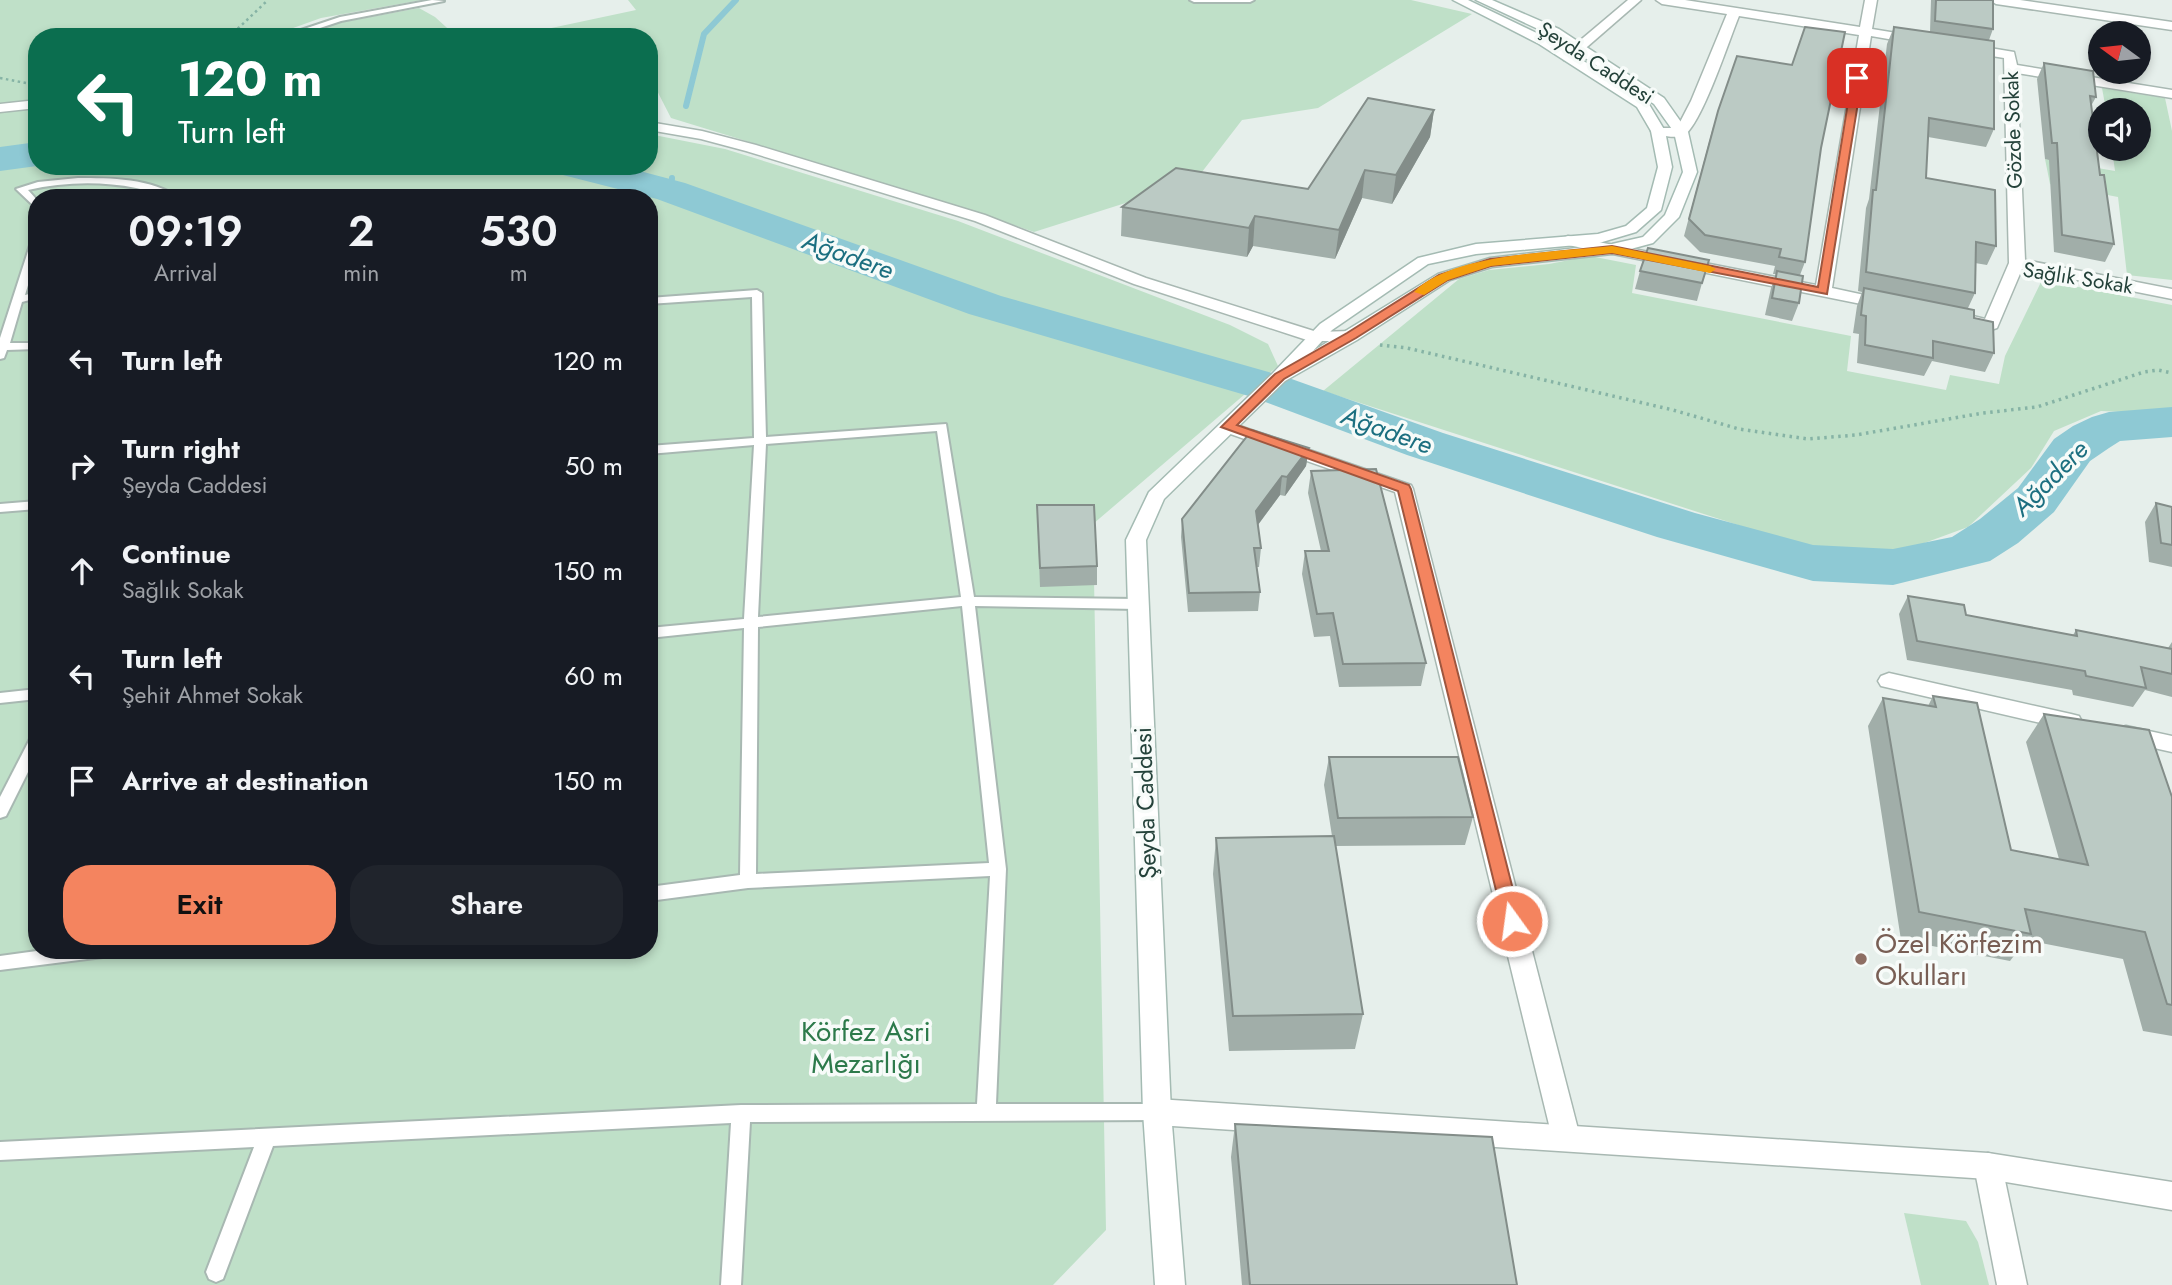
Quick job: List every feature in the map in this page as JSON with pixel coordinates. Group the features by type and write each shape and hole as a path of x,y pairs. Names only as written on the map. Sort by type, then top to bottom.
{"street":[{"name":"Şeyda Caddesi","path":"1279,377 1444,277 1490,263 1612,249 1648,240 1672,217 1690,172 1681,132 1658,102 1573,52 1543,41 1459,0"},
{"name":"Şeyda Caddesi","path":"1170,1285 1157,1111 1137,604 1136,540 1148,509 1168,483 1256,400 1326,327 1423,261 1476,249 1599,238 1631,229 1654,210 1665,167 1658,131 1642,104 1573,52 1555,32 1482,0"},
{"path":"1573,52 1634,0"},
{"path":"1662,0 1931,42"},
{"path":"1823,292 1871,0"},
{"path":"1996,0 2172,26"},
{"path":"1658,131 1681,132 1698,101 1734,12"},
{"name":"Gözde Sokak","path":"1957,46 2010,55 2017,264"},
{"path":"2011,68 2172,94"},
{"path":"0,108 28,105"},
{"path":"658,128 739,145 980,218 1140,281 1316,337 1345,339"},
{"path":"1569,241 1900,307"},
{"name":"Sağlık Sokak","path":"1952,317 1991,324 2017,264 2172,294"},
{"path":"1228,427 1404,489 1566,1137"},
{"path":"1889,681 2172,744"},
{"path":"1157,1111 1987,1166 2172,1196"},
{"path":"1987,1166 2012,1285"}],"lane":[{"path":"1194,0 1250,0"},
{"path":"312,28 341,19 440,1"},
{"path":"28,196 21,189 46,181 136,184 150,189"},
{"path":"28,268 2,350 28,347"},
{"path":"658,300 757,293 760,441 751,623 748,881"},
{"path":"18,300 28,297"},
{"path":"658,449 942,426 968,601 998,869 986,1113"},
{"path":"0,509 28,506"},
{"path":"658,632 968,601 1137,604"},
{"path":"0,698 28,695"},
{"path":"0,812 28,757"},
{"path":"658,893 748,881 998,869"},
{"path":"0,963 32,959"},
{"path":"0,1151 741,1114 1157,1111"},
{"path":"731,1285 741,1114"},
{"path":"216,1272 267,1138"}],"path":[{"path":"238,28 268,0"},
{"path":"0,78 28,84"},
{"path":"1345,339 1407,348 1673,410 1739,429 1808,439 1856,435 1983,413 2037,407 2144,372 2158,370 2172,373"}],"green space":[{"name":"Körfez Asri Mezarlığı","path":"0,0 422,0 321,18 293,28 28,28 28,175 658,175 658,136 725,149 958,221 1230,325 1268,344 1278,366 1093,524 1106,1230 1053,1285 0,1285"},
{"path":"628,0 1411,0 1472,14 1318,108 1242,120 1195,181 1034,232 971,210 671,118 658,93 658,28 551,28 636,10"},
{"path":"419,8 447,28 323,28"},
{"path":"2102,88 2165,98 2172,131 2172,280 2127,275 2118,197 2050,184 2045,159 2115,171 2114,161 2151,161 2151,98 2104,98"},
{"path":"1590,256 1636,265 1632,293 1851,336 1847,371 1946,390 1950,375 1999,384 2005,356 2042,280 2172,305 2172,414 2101,411 2054,431 2031,468 1968,527 1908,549 1846,553 1772,536 1323,391 1459,279 1489,270 1549,264"},
{"path":"1904,1213 1966,1221 1978,1242 1989,1285 1921,1285"}],"building":[{"path":"1936,0 1993,0 1993,29 1935,21"},
{"path":"1805,27 1845,32 1821,148 1805,262 1779,257 1781,249 1705,235 1689,219 1718,111 1737,56 1792,65"},
{"path":"1894,27 1994,41 1994,129 1929,118 1926,178 1995,190 1996,246 1976,242 1975,293 1866,272 1873,190 1876,190"},
{"path":"2044,63 2088,70 2088,84 2094,84 2096,97 2088,98 2088,161 2098,161 2100,175 2104,175 2114,244 2062,235 2057,143 2052,143"},
{"path":"1368,98 1434,110 1396,175 1365,170 1339,230 1255,216 1249,228 1122,207 1176,168 1308,189"},
{"path":"1648,248 1709,260 1702,283 1640,271"},
{"path":"1777,271 1803,276 1799,303 1772,298"},
{"path":"1864,288 1974,310 1974,318 1993,322 1994,353 1933,341 1933,358 1865,345 1866,316 1861,315"},
{"path":"1252,430 1309,448 1287,477 1282,476 1256,511 1261,548 1254,548 1260,592 1189,593 1182,519"},
{"path":"1376,469 1426,663 1343,664 1333,613 1317,614 1305,551 1329,551 1311,471"},
{"path":"2156,503 2172,507 2172,545 2161,543"},
{"path":"1037,505 1094,505 1097,566 1040,568"},
{"path":"1908,596 1964,605 1966,615 2077,636 2076,630 2172,649 2172,674 2141,667 2146,688 2086,676 2085,671 1917,641"},
{"path":"1933,696 1977,703 2011,850 2088,865 2044,714 2149,730 2172,797 2172,1005 2167,1004 2145,932 2025,909 2031,934 1919,912 1883,698 1936,707"},
{"path":"1329,757 1458,757 1473,817 1338,818"},
{"path":"1334,836 1363,1014 1233,1016 1216,838"},
{"path":"1235,1124 1492,1137 1517,1285 1250,1285"}],"waterway":[{"path":"686,106 704,34 736,0"},
{"name":"Ağadere","path":"0,159 28,155"},
{"name":"Ağadere","path":"608,175 671,191 985,305 1269,387 1425,444 1676,525 1813,563 1893,567 1971,549 1999,531 2036,500 2072,450 2091,437 2109,427 2172,422"},
{"path":"671,191 672,178"}],"slow traffic":[{"path":"1420,292 1444,277 1490,263 1612,249 1710,269"}],"place":[{"name":"Özel Körfezim Okulları","path":"1861,959"}],"route":[{"path":"1512,921 1404,489 1228,427 1279,377 1352,336 1444,277 1490,263 1612,249 1823,292 1857,78"}]}
